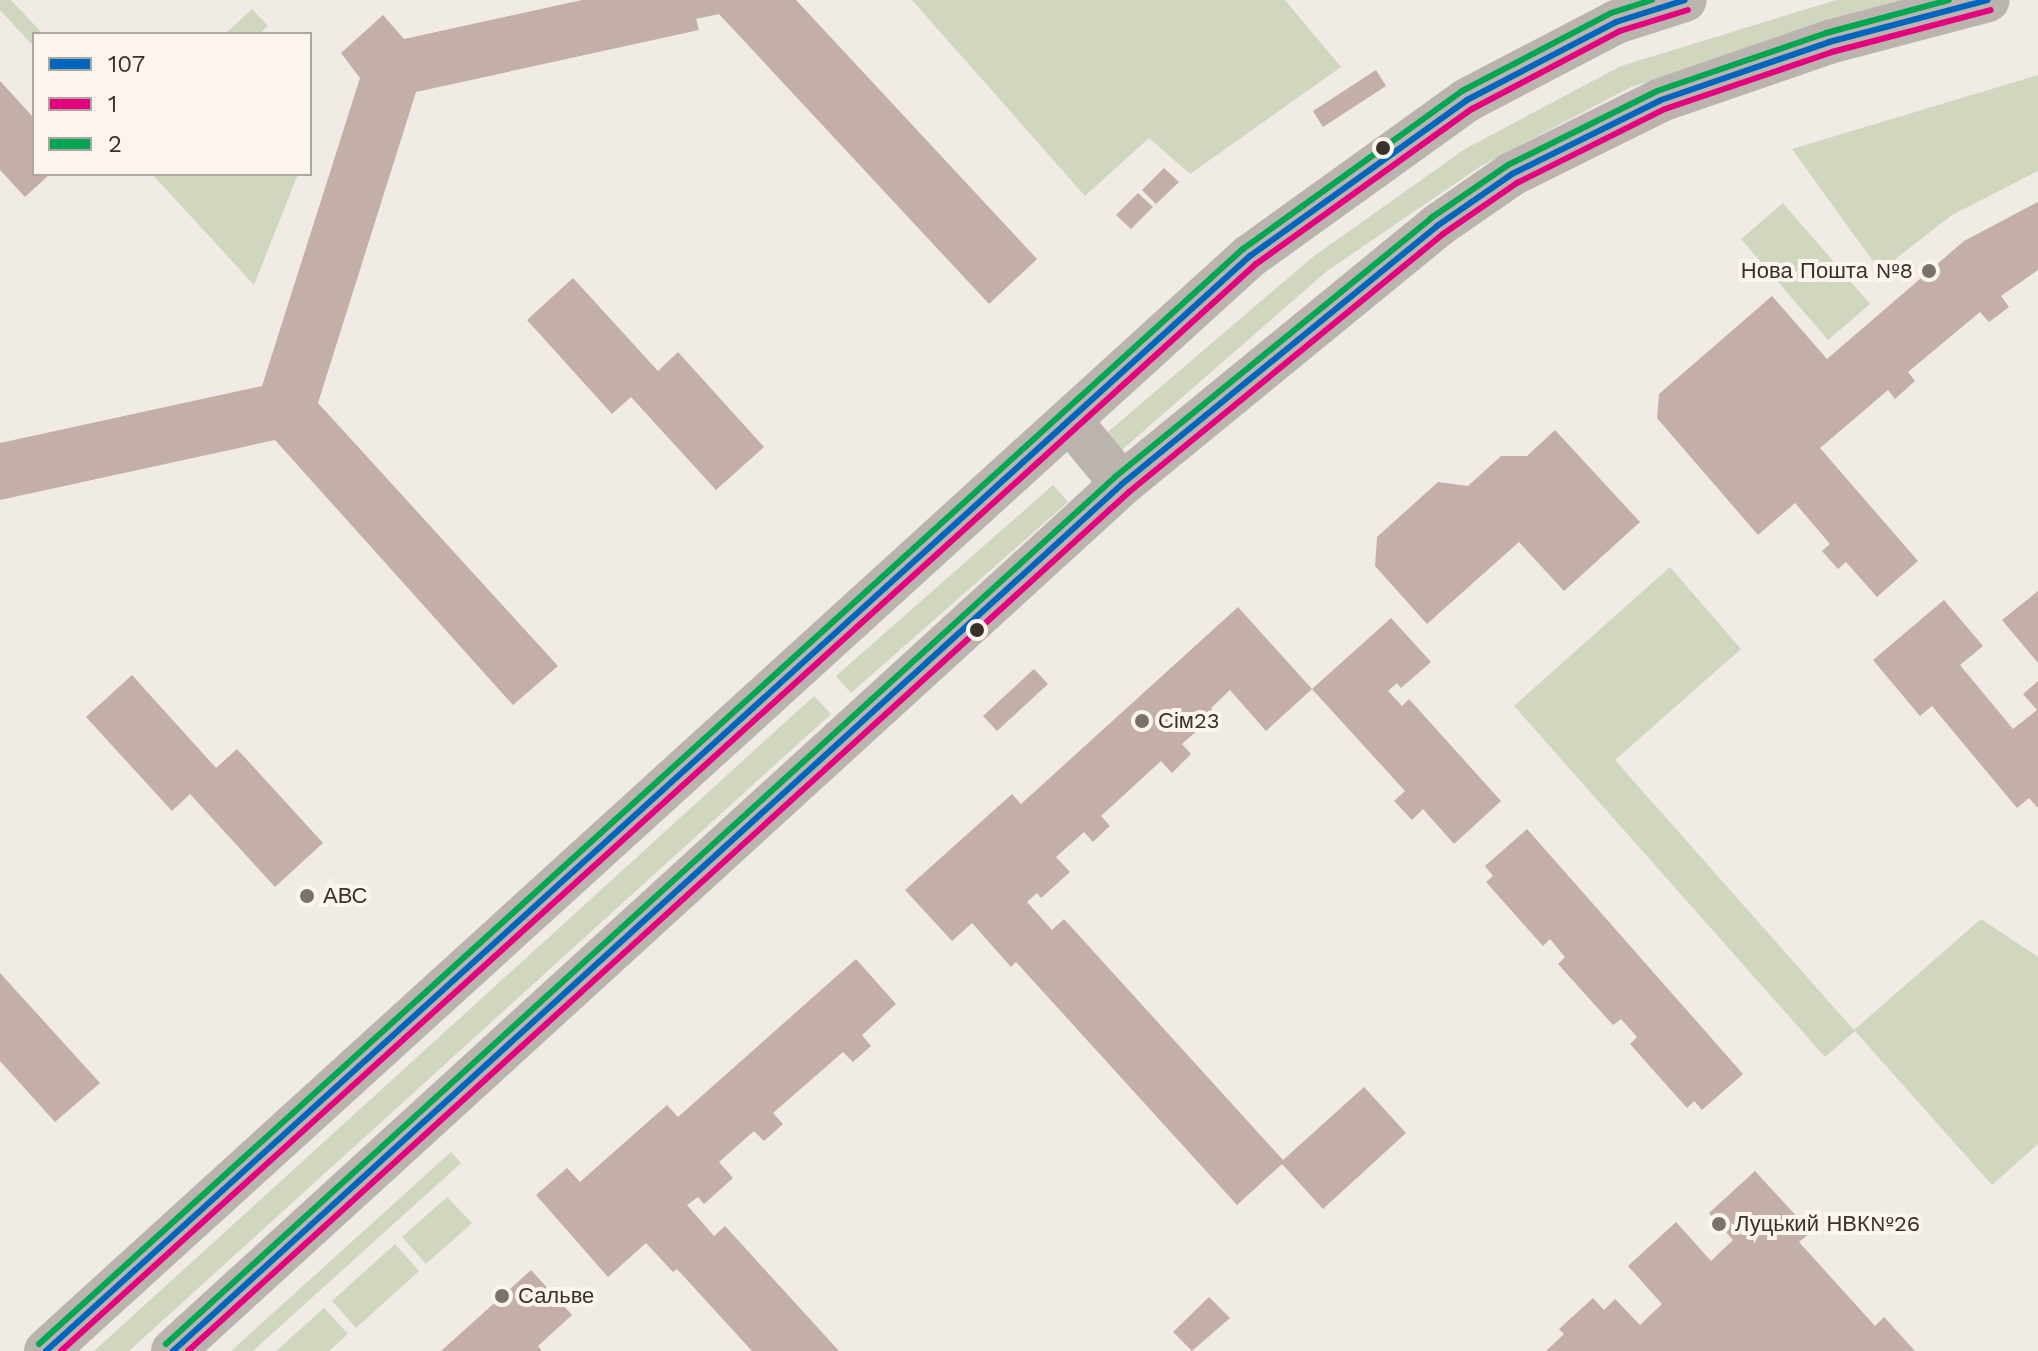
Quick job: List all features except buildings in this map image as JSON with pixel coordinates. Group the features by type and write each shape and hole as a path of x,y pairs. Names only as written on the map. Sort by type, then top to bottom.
{"main road":[{"path":"46,1351 1250,256 1401,143 1467,100 1616,22 1685,0"},
{"path":"173,1351 1122,484 1437,226 1512,174 1661,100 1829,42 1988,0"},
{"path":"1071,422 1122,484"}],"green space":[{"path":"0,0 11,0 41,32 32,32 32,45 0,10"},
{"path":"912,0 1285,0 1341,67 1190,174 1149,138 1085,196"},
{"path":"1836,0 1914,0 1631,87 1481,166 1327,271 1116,455 1102,437 1314,256 1465,149 1621,66"},
{"path":"252,9 268,26 261,32 227,32"},
{"path":"2038,75 2038,171 1952,215 1880,271 1792,149"},
{"path":"154,176 297,176 254,285"},
{"path":"1783,203 1870,304 1828,340 1741,239"},
{"path":"1053,485 1068,502 851,693 836,676"},
{"path":"1670,567 1741,649 1615,760 1854,1030 1981,919 2038,957 2038,1144 1992,1185 1855,1031 1825,1057 1514,706"},
{"path":"814,696 831,714 129,1351 94,1351"},
{"path":"451,1152 461,1163 253,1351 231,1351"},
{"path":"447,1197 472,1223 426,1264 402,1237"},
{"path":"395,1244 419,1271 356,1328 332,1301"},
{"path":"324,1308 348,1334 329,1351 276,1351"}],"transit line":[{"name":"2","path":"39,1344 1243,249 1462,91 1611,13 1652,0"},
{"name":"107","path":"46,1351 1250,256 1467,100 1616,22 1685,0"},
{"name":"2","path":"166,1344 1115,477 1431,218 1508,165 1657,91 1826,33 1949,0"},
{"name":"107","path":"173,1351 1122,484 1437,226 1512,174 1661,100 1829,42 1988,0"},
{"name":"1","path":"61,1351 1256,264 1472,109 1620,31 1688,10"},
{"name":"1","path":"188,1351 1129,492 1443,234 1517,183 1665,109 1832,52 1991,10"}],"place":[{"name":"Нова Пошта №8","path":"1929,271"},
{"name":"Сім23","path":"1142,721"},
{"name":"АВС","path":"307,896"},
{"name":"Луцький НВК№26","path":"1719,1224"},
{"name":"Сальве","path":"502,1296"}]}
